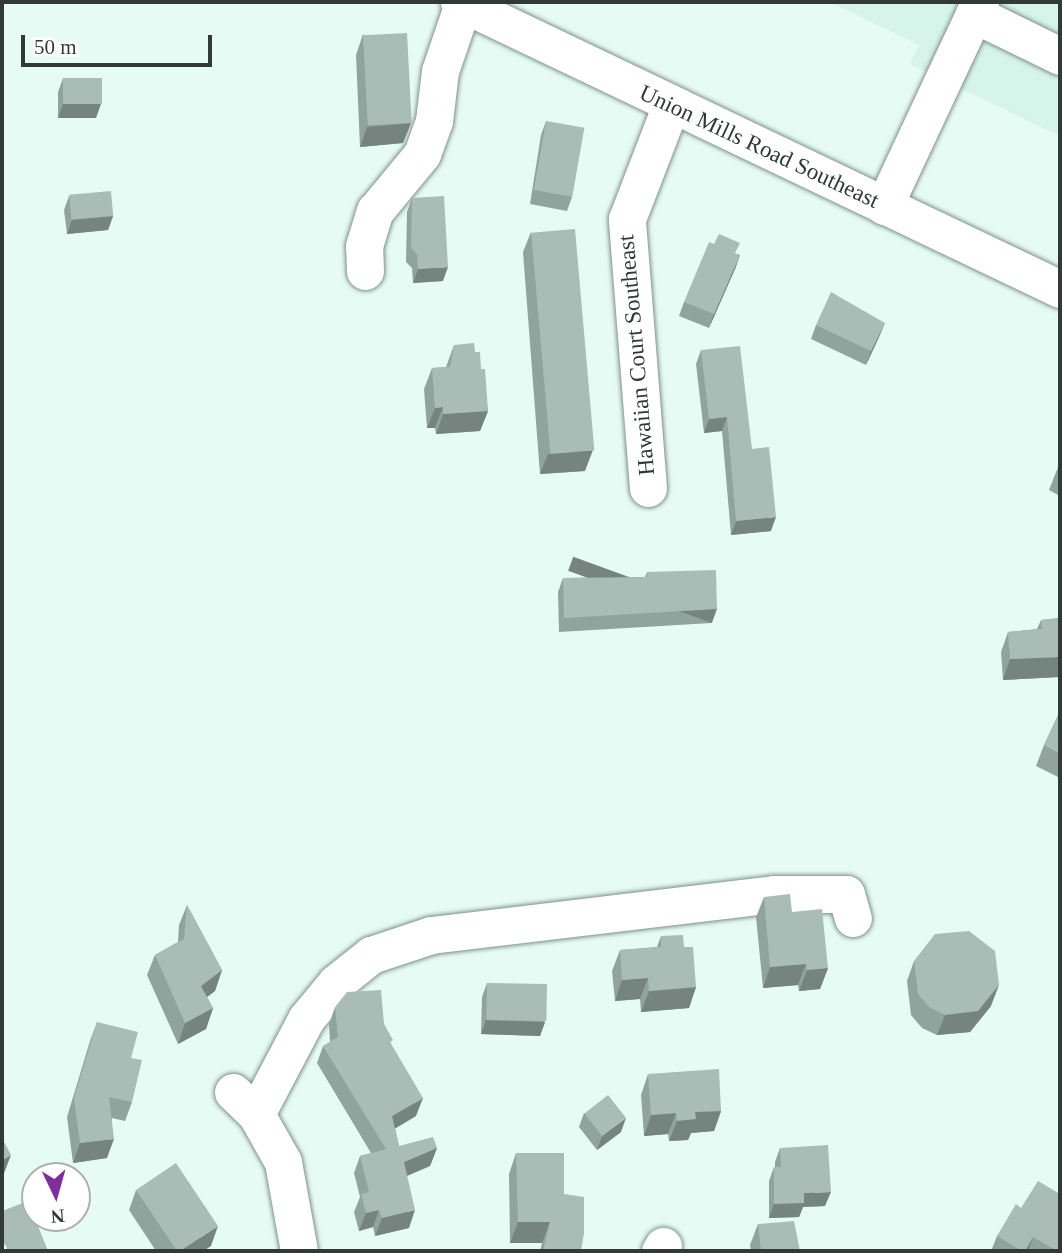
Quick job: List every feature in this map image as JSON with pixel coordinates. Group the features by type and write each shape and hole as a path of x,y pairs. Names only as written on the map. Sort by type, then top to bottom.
{"street":[{"name":"Union Mills Road Southeast","path":"461,3 1060,289"},
{"path":"365,271 364,246 375,211 409,173 426,143 440,71 461,3"},
{"path":"884,206 977,8 1060,56"},
{"name":"Hawaiian Court Southeast","path":"648,488 626,219 671,105"},
{"path":"299,1251 283,1162 245,1103 306,1019 336,983 371,955 432,935 774,894 846,894 853,918"}],"shaded area":[{"path":"830,2 1060,2 1060,136 910,64 919,45"}],"building":[{"path":"407,33 412,123 368,125 363,35"},
{"path":"63,78 102,78 102,104 63,104"},
{"path":"546,121 584,128 572,197 534,190"},
{"path":"111,191 113,216 71,220 69,195"},
{"path":"444,196 448,267 418,269 417,254 411,248 412,198"},
{"path":"575,229 594,450 551,454 531,233"},
{"path":"719,234 740,243 735,253 740,255 714,314 684,302 709,242 714,244"},
{"path":"831,292 885,323 871,351 816,325"},
{"path":"474,343 475,352 480,352 481,369 485,369 488,411 443,414 443,407 435,408 432,368 450,367 454,345"},
{"path":"740,346 752,449 769,447 776,517 736,521 727,417 709,419 701,350"},
{"path":"716,570 717,609 564,618 563,578 647,577 647,572"},
{"path":"1060,618 1060,657 1010,659 1008,632 1042,629 1041,620"},
{"path":"1060,711 1060,754 1044,745"},
{"path":"790,894 792,912 822,909 828,968 807,970 806,964 770,967 764,897"},
{"path":"187,905 222,970 201,986 213,1008 185,1023 155,955 184,939"},
{"path":"969,931 995,951 999,985 978,1011 945,1015 929,1007 918,994 914,961 935,934"},
{"path":"683,935 684,947 693,947 696,987 649,991 648,978 622,980 620,950 661,947 661,936"},
{"path":"487,983 547,984 546,1021 486,1020"},
{"path":"381,990 384,1024 393,1040 390,1042 423,1098 392,1116 399,1146 433,1137 437,1148 404,1162 415,1210 382,1218 379,1210 366,1213 361,1194 369,1192 360,1156 386,1149 323,1046 338,1037 335,1007 347,992"},
{"path":"97,1022 138,1032 131,1058 142,1060 132,1102 109,1097 114,1139 80,1143 74,1098"},
{"path":"719,1069 721,1111 695,1112 696,1119 677,1121 676,1113 651,1115 648,1074"},
{"path":"608,1095 626,1118 602,1136 584,1113"},
{"path":"2,1138 11,1155 2,1160"},
{"path":"828,1145 831,1192 804,1193 804,1203 774,1204 774,1167 781,1167 780,1148"},
{"path":"516,1153 564,1153 564,1194 584,1197 581,1251 543,1251 550,1222 518,1222"},
{"path":"176,1163 218,1226 180,1251 177,1251 136,1190"},
{"path":"1038,1181 1060,1194 1060,1251 1033,1237 1025,1251 1022,1251 997,1236 1016,1204 1021,1208"},
{"path":"21,1204 21,1232 40,1232 48,1251 8,1251 5,1244 2,1246 2,1211"},
{"path":"794,1221 800,1251 761,1251 758,1224"}]}
